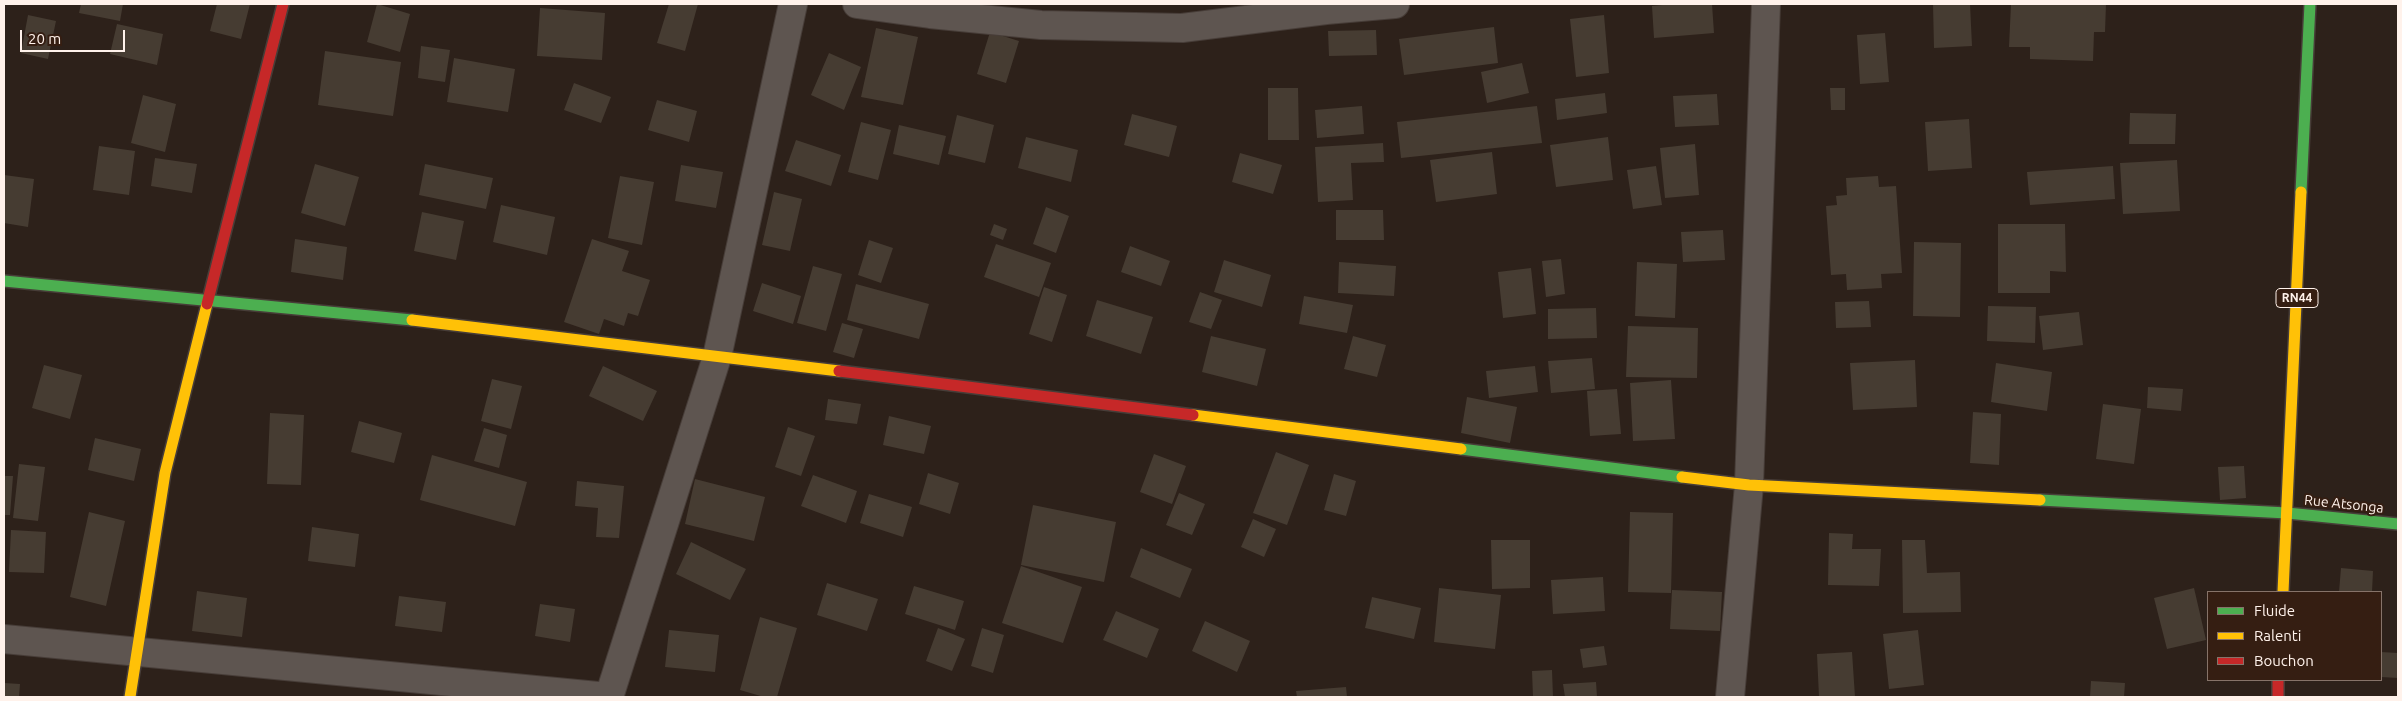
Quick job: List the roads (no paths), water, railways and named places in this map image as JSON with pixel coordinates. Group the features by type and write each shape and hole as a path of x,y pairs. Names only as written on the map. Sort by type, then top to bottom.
{"street":[{"path":"130,697 165,473 282,4"},
{"path":"4,639 609,697 717,357 793,4"},
{"path":"857,4 930,14 1040,25 1182,28 1326,10 1395,4"},
{"path":"1730,697 1749,485 1766,4"},
{"name":"RN44","path":"2283,591 2310,4"},
{"name":"Rue Atsonga","path":"4,281 208,302 393,318 1749,485 2287,514 2398,524"},
{"path":"2278,681 2278,697"}]}
